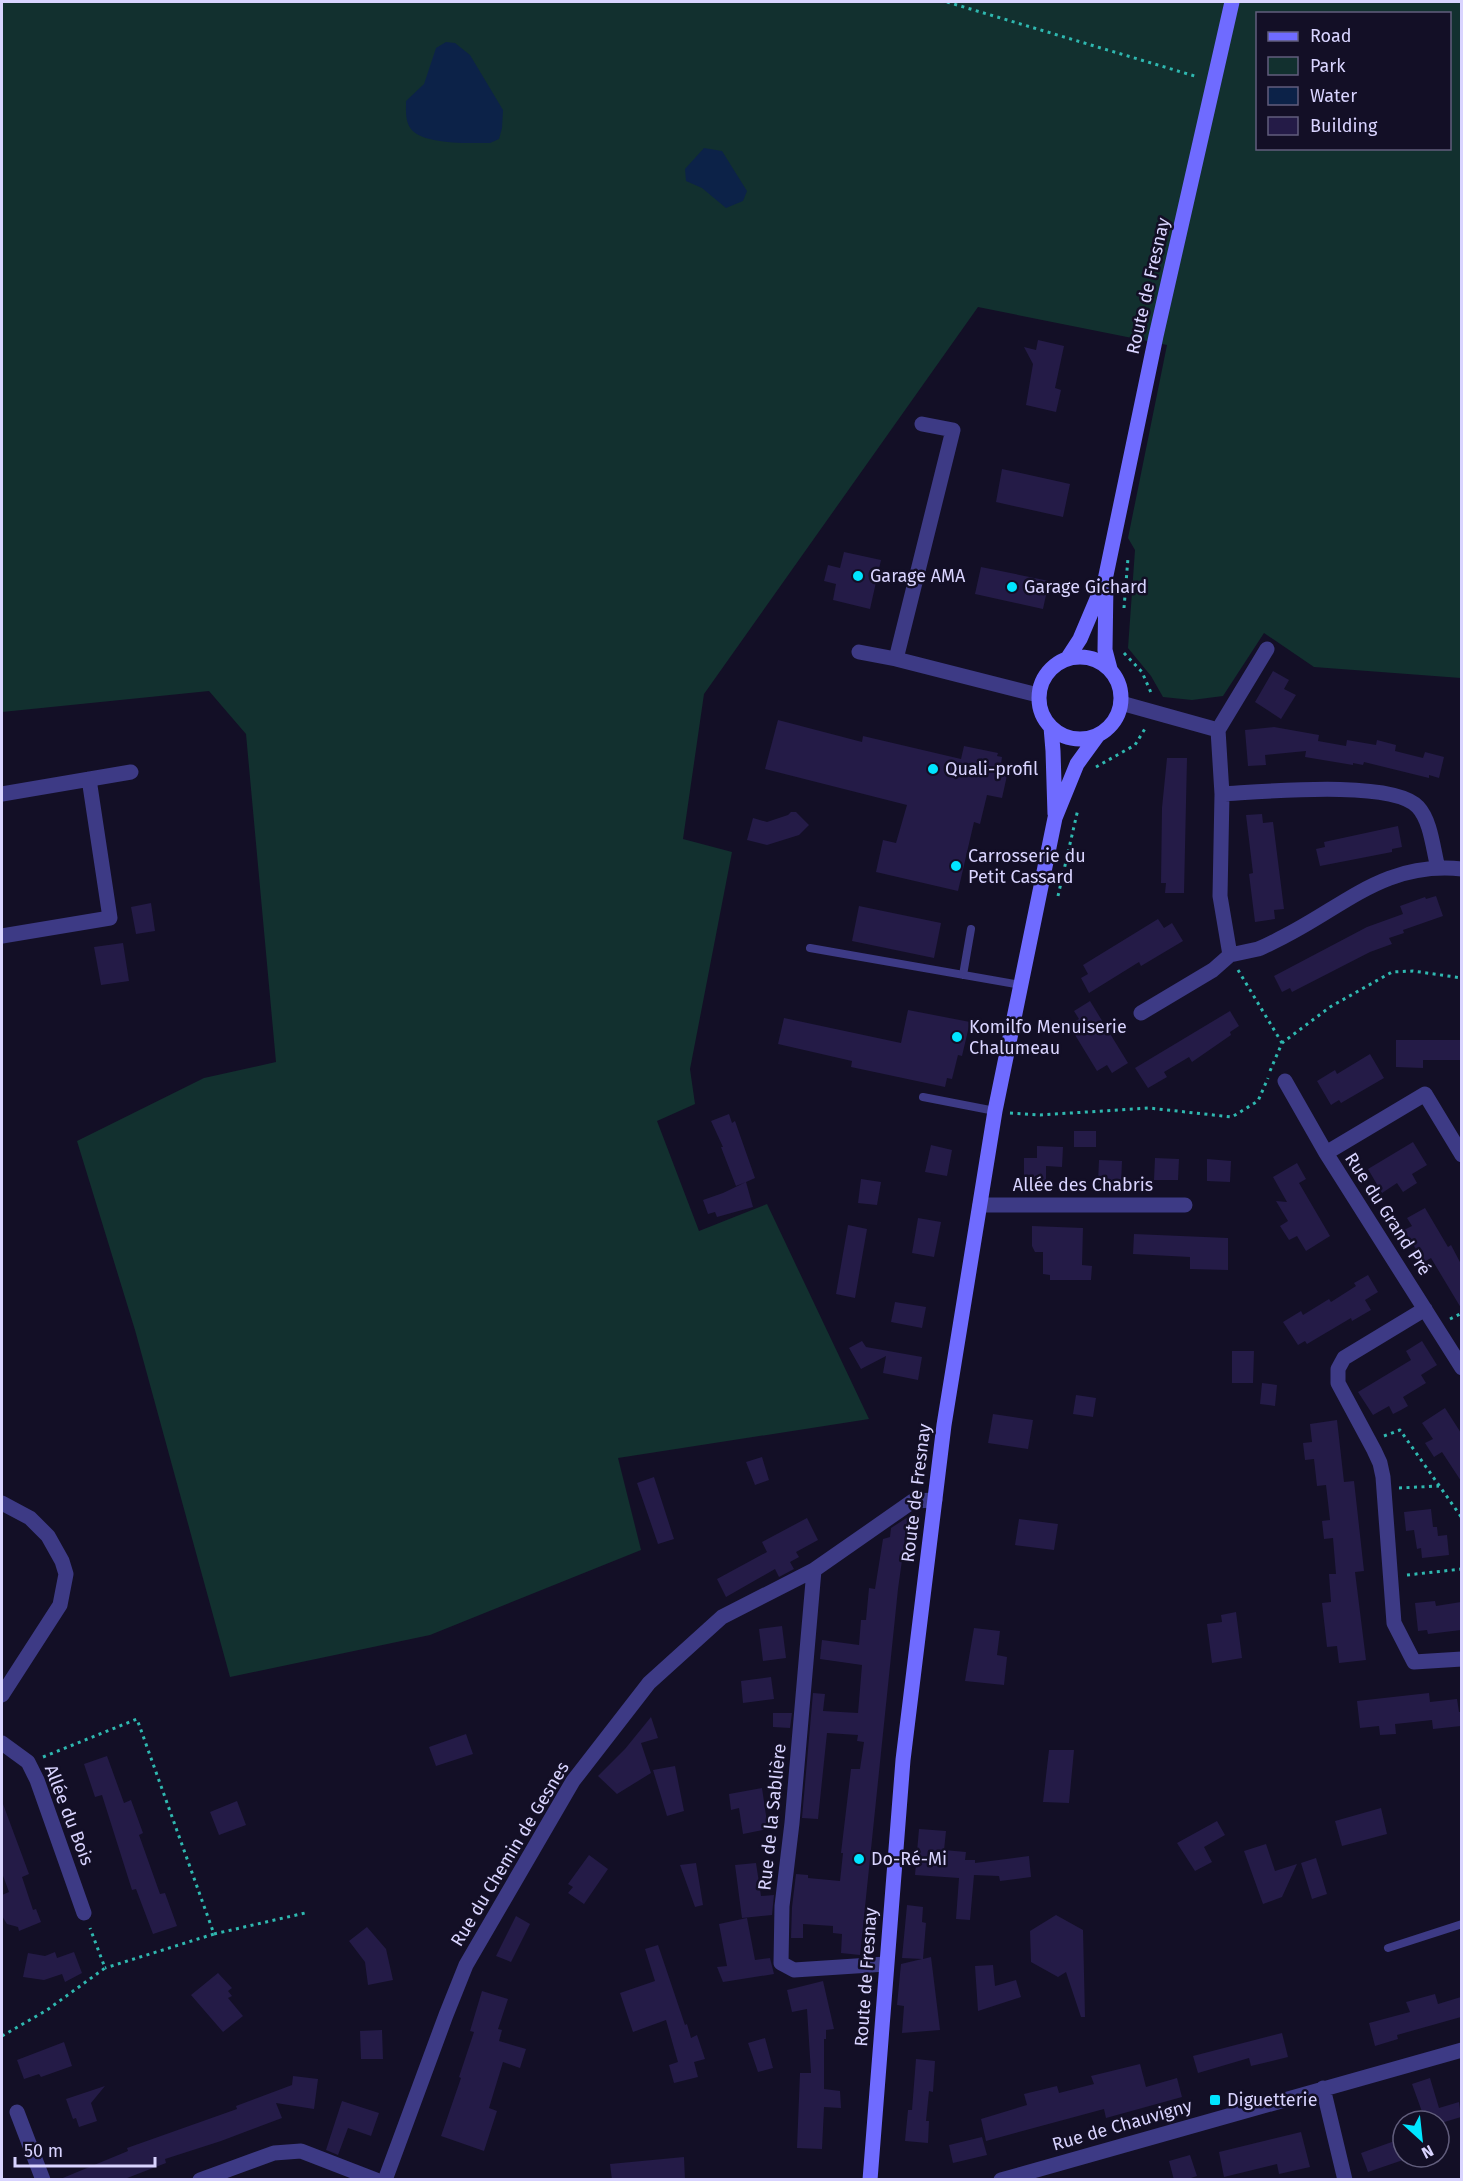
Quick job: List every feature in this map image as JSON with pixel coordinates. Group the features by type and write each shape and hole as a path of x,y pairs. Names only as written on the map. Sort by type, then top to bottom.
{"street":[{"name":"Route de Fresnay","path":"1067,659 1080,639 1105,580 1156,336 1232,2"},
{"path":"896,659 953,430 922,424"},
{"name":"Route de Fresnay","path":"1105,580 1105,650 1110,669"},
{"path":"1230,955 1220,896 1222,794 1218,730 1267,649"},
{"path":"860,652 1038,695"},
{"path":"1074,657 1088,657 1110,669 1121,691 1121,703 1113,722 1098,735 1085,739 1071,738 1060,734 1043,718 1038,695 1041,681 1049,670 1061,661 1074,657"},
{"path":"1121,703 1218,730"},
{"name":"Route de Fresnay","path":"1051,727 1055,818"},
{"name":"Route de Fresnay","path":"870,2180 903,1760 944,1425 995,1111 1055,818 1077,764 1098,735"},
{"path":"2,794 131,772"},
{"path":"2,936 110,918 89,779"},
{"path":"1222,794 1318,789 1383,793 1409,798 1420,808 1427,824 1438,868"},
{"path":"1141,1013 1213,970 1230,955 1259,948 1300,928 1370,885 1398,875 1438,868 1461,869"},
{"name":"Rue du Grand Pré","path":"1285,1081 1326,1152 1461,1368"},
{"path":"1326,1152 1425,1094 1461,1155"},
{"name":"Allée des Chabris","path":"980,1205 1185,1205"},
{"path":"1425,1309 1344,1358 1338,1369 1338,1383 1380,1462 1394,1623 1414,1662 1461,1659"},
{"name":"Rue du Chemin de Gesnes","path":"385,2180 466,1965 573,1781 649,1683 722,1617 814,1570 914,1501 935,1500"},
{"path":"2,1503 30,1518 48,1536 62,1561 66,1575 60,1605 2,1695"},
{"name":"Rue de la Sablière","path":"814,1570 792,1823 782,1906 781,1963 794,1970 886,1964"},
{"name":"Allée du Bois","path":"2,1743 28,1762 38,1780 84,1913"},
{"name":"Rue de Chauvigny","path":"1001,2180 1461,2050"},
{"path":"1323,2088 1345,2180"},
{"path":"17,2112 43,2180"},
{"path":"200,2180 274,2153 301,2151 376,2180"}],"lane":[{"path":"963,975 971,928"},
{"path":"810,948 1021,985"},
{"path":"923,1097 995,1111"},
{"path":"1388,1948 1461,1924"}],"path":[{"path":"947,2 1214,81"},
{"path":"1115,535 1129,549 1123,617"},
{"path":"1087,772 1135,745 1144,732 1154,700 1142,672 1124,654 1123,647"},
{"path":"1056,904 1079,805"},
{"path":"1230,955 1282,1043"},
{"path":"995,1111 1040,1115 1149,1108 1232,1117 1258,1101 1282,1043 1330,1006 1392,972 1413,971 1461,978"},
{"path":"1369,1441 1400,1430 1461,1518"},
{"path":"1384,1490 1439,1486"},
{"path":"1390,1577 1461,1569"},
{"path":"28,1762 137,1719 214,1934"},
{"path":"84,1913 105,1968"},
{"path":"2,2036 48,2010 105,1968 214,1934 305,1913"}],"green space":[{"path":"2,2 1461,2 1461,678 1314,667 1264,633 1223,696 1192,700 1163,697 1151,676 1128,648 1135,550 1128,538 1167,345 978,307 704,694 683,839 732,852 690,1069 695,1104 657,1121 699,1231 767,1204 869,1419 618,1458 641,1550 430,1635 230,1677 135,1330 77,1141 204,1078 276,1062 246,734 209,691 2,712"}],"water":[{"path":"446,42 455,43 470,55 503,110 499,139 490,143 436,140 417,134 409,126 406,101 424,84 436,48"},
{"path":"704,148 722,151 747,191 743,201 726,208 702,188 686,181 685,169"}],"building":[{"path":"1038,340 1064,346 1055,388 1061,390 1056,412 1026,405 1033,364 1024,347 1036,350"},
{"path":"1002,469 1070,484 1063,517 996,502"},
{"name":"Garage AMA","path":"844,552 881,560 870,609 833,600 836,584 824,581 828,565 840,568"},
{"name":"Garage Gichard","path":"981,567 1049,581 1043,609 975,594"},
{"path":"1273,671 1289,680 1284,689 1296,695 1281,719 1255,702"},
{"path":"778,720 862,742 863,736 961,759 964,746 998,753 997,756 1002,757 1001,764 1007,766 1008,771 1002,798 987,795 980,824 974,822 958,891 876,872 883,840 896,843 907,805 765,769"},
{"path":"1274,727 1319,735 1318,741 1346,746 1347,740 1376,745 1377,740 1396,745 1395,751 1423,758 1425,752 1444,757 1439,778 1429,775 1429,778 1364,762 1363,765 1353,763 1353,765 1305,757 1306,751 1265,755 1266,765 1248,766 1245,730"},
{"path":"1167,758 1187,758 1184,893 1165,893 1166,883 1161,883 1162,808"},
{"path":"796,812 809,825 799,835 767,845 747,840 753,818 767,822"},
{"path":"1262,814 1263,823 1273,822 1284,909 1274,910 1275,919 1255,922 1249,874 1253,873 1246,815"},
{"path":"1398,826 1402,847 1392,849 1392,852 1320,866 1316,849 1325,847 1324,842"},
{"path":"1436,896 1443,916 1403,930 1404,933 1389,938 1392,944 1370,952 1292,992 1290,988 1282,992 1274,976 1367,927 1403,914 1400,906 1425,897 1426,899"},
{"path":"151,903 155,931 136,934 131,907"},
{"path":"859,906 941,923 934,958 852,941"},
{"path":"1158,919 1164,928 1172,923 1183,941 1141,966 1139,962 1089,993 1081,978 1088,974 1083,965"},
{"path":"123,943 129,981 101,985 94,947"},
{"path":"1090,1001 1128,1063 1112,1073 1107,1065 1097,1071 1069,1025 1079,1019 1074,1011"},
{"path":"908,1010 970,1022 962,1056 958,1055 952,1079 947,1078 945,1087 851,1067 852,1061 778,1044 784,1018 901,1043"},
{"path":"1230,1011 1239,1026 1230,1032 1231,1035 1192,1062 1189,1057 1164,1072 1167,1077 1148,1088 1135,1068"},
{"path":"1396,1040 1461,1040 1461,1060 1423,1060 1423,1068 1396,1067"},
{"path":"1370,1054 1384,1078 1341,1103 1339,1100 1331,1105 1317,1081 1335,1070 1337,1074"},
{"path":"729,1114 732,1123 735,1121 755,1178 736,1186 721,1147 723,1147 711,1121"},
{"path":"1074,1131 1096,1131 1096,1147 1074,1147"},
{"path":"1413,1142 1427,1165 1412,1174 1417,1183 1403,1192 1397,1183 1382,1193 1368,1169"},
{"path":"931,1145 952,1150 947,1176 925,1172"},
{"path":"1037,1146 1063,1147 1062,1167 1046,1166 1046,1182 1024,1181 1024,1158 1037,1158"},
{"path":"1155,1158 1179,1159 1178,1180 1154,1180"},
{"path":"1207,1159 1231,1161 1230,1182 1207,1181"},
{"path":"1099,1160 1122,1161 1121,1184 1098,1183"},
{"path":"1297,1163 1306,1179 1299,1183 1330,1236 1306,1251 1297,1236 1289,1240 1280,1226 1288,1221 1276,1201 1287,1202 1273,1177"},
{"path":"861,1179 881,1182 877,1205 858,1203"},
{"path":"746,1182 753,1207 717,1217 715,1212 708,1214 703,1200"},
{"path":"1425,1208 1448,1247 1451,1245 1461,1264 1461,1308 1431,1258 1424,1262 1404,1230 1412,1226 1407,1218"},
{"path":"918,1218 941,1222 934,1257 912,1253"},
{"path":"848,1225 867,1229 855,1298 836,1294"},
{"path":"1032,1226 1083,1228 1082,1265 1092,1266 1091,1280 1050,1280 1050,1275 1043,1274 1043,1252 1035,1252 1032,1246"},
{"path":"1134,1234 1228,1238 1228,1270 1190,1269 1190,1257 1133,1254"},
{"path":"1368,1275 1378,1292 1365,1300 1371,1310 1352,1321 1351,1318 1307,1344 1305,1341 1298,1345 1283,1322 1301,1311 1303,1315 1329,1299 1331,1302 1356,1286 1354,1283"},
{"path":"895,1302 926,1307 922,1328 891,1322"},
{"path":"862,1341 866,1347 922,1357 918,1380 883,1373 886,1356 861,1369 849,1348"},
{"path":"1422,1341 1437,1365 1421,1375 1426,1383 1403,1397 1408,1406 1393,1414 1389,1406 1373,1415 1358,1392 1411,1360 1406,1351"},
{"path":"1232,1351 1254,1351 1253,1383 1232,1383"},
{"path":"1262,1383 1277,1385 1275,1406 1260,1404"},
{"path":"1076,1395 1096,1398 1093,1417 1073,1414"},
{"path":"1445,1408 1461,1433 1461,1481 1442,1452 1434,1457 1425,1443 1433,1439 1422,1423"},
{"path":"993,1414 1033,1420 1028,1449 988,1443"},
{"path":"1337,1420 1344,1482 1354,1481 1364,1571 1355,1572 1366,1660 1339,1663 1337,1646 1327,1647 1322,1603 1331,1602 1329,1574 1336,1574 1333,1538 1324,1539 1322,1521 1330,1520 1326,1485 1317,1486 1314,1459 1305,1460 1303,1443 1312,1442 1310,1424"},
{"path":"762,1457 769,1480 755,1485 746,1462"},
{"path":"654,1477 674,1539 658,1544 637,1483"},
{"path":"1431,1509 1433,1527 1437,1527 1438,1536 1447,1535 1449,1555 1422,1558 1421,1548 1417,1549 1414,1530 1406,1531 1404,1512"},
{"path":"908,1517 898,1589 860,1955 841,1953 842,1934 833,1933 833,1926 803,1924 803,1938 791,1938 796,1874 808,1875 808,1878 840,1881 851,1769 860,1769 864,1742 857,1741 858,1735 827,1733 818,1819 802,1818 813,1693 825,1694 823,1711 858,1713 862,1665 820,1659 822,1640 859,1645 861,1620 866,1620 869,1588 875,1589 883,1539 890,1537 891,1528"},
{"path":"807,1518 818,1540 796,1552 799,1557 790,1562 794,1569 779,1577 775,1569 726,1597 717,1579 767,1552 762,1542"},
{"path":"1019,1519 1058,1524 1054,1550 1015,1545"},
{"path":"1435,1601 1436,1606 1461,1602 1461,1630 1428,1634 1427,1630 1418,1631 1415,1603"},
{"path":"1236,1612 1242,1658 1212,1663 1207,1624 1222,1622 1221,1615"},
{"path":"782,1626 786,1658 763,1661 759,1629"},
{"path":"974,1628 1000,1631 997,1655 1007,1657 1004,1685 965,1681"},
{"path":"771,1677 774,1699 743,1703 741,1681"},
{"path":"1429,1693 1430,1702 1457,1699 1459,1712 1461,1712 1461,1726 1433,1729 1432,1720 1395,1724 1396,1734 1380,1735 1379,1726 1360,1728 1357,1701"},
{"path":"773,1713 792,1713 790,1728 773,1727"},
{"path":"651,1717 658,1738 641,1743 651,1773 617,1794 598,1776 625,1749"},
{"path":"466,1734 473,1754 436,1766 429,1747"},
{"path":"1049,1750 1074,1750 1069,1803 1043,1802"},
{"path":"107,1756 124,1803 131,1800 143,1833 139,1835 160,1894 165,1893 177,1926 153,1934 136,1889 132,1890 102,1795 95,1797 84,1764"},
{"path":"675,1766 684,1811 667,1816 653,1770"},
{"path":"762,1788 768,1829 743,1834 739,1808 731,1810 729,1794"},
{"path":"237,1801 246,1825 219,1835 210,1812"},
{"path":"2,1804 29,1874 22,1877 33,1910 36,1909 41,1922 19,1931 18,1927 7,1924 2,1916 2,1895 9,1892 2,1873"},
{"path":"1381,1808 1387,1834 1342,1846 1335,1821"},
{"path":"1217,1821 1225,1835 1204,1847 1212,1862 1195,1871 1177,1843"},
{"path":"919,1829 946,1831 944,1850 966,1852 965,1860 975,1860 975,1863 1029,1856 1031,1877 1000,1881 999,1876 974,1875 970,1920 956,1919 959,1878 915,1875"},
{"path":"1266,1844 1275,1871 1297,1864 1282,1897 1263,1904 1244,1851"},
{"path":"589,1855 608,1869 584,1904 568,1893 573,1887 568,1884"},
{"path":"1316,1858 1327,1894 1312,1899 1301,1863"},
{"path":"696,1863 703,1905 695,1907 680,1865"},
{"path":"756,1863 761,1896 774,1895 772,1915 742,1918 735,1865"},
{"path":"907,1905 923,1907 922,1922 926,1923 923,1959 931,1957 940,2030 902,2033 904,2006 897,2005 901,1964 922,1959 902,1958"},
{"path":"1056,1915 1083,1930 1085,2017 1081,2017 1066,1972 1058,1977 1031,1962 1030,1931"},
{"path":"516,1916 530,1924 511,1962 496,1956"},
{"path":"747,1918 755,1960 770,1958 774,1974 723,1982 717,1967 727,1966 719,1924"},
{"path":"367,1927 386,1949 393,1980 368,1985 365,1962 349,1941"},
{"path":"658,1945 685,2025 687,2024 691,2038 697,2035 705,2059 694,2062 698,2077 674,2083 669,2065 678,2062 666,2020 633,2032 620,1993 655,1981 645,1949"},
{"path":"55,1952 57,1958 74,1952 82,1973 65,1982 62,1974 44,1980 23,1977 28,1953 45,1956"},
{"path":"993,1965 995,1986 1016,1980 1021,1997 978,2011 975,1966"},
{"path":"218,1973 232,1988 228,1991 232,1996 228,1998 243,2016 223,2032 191,1995"},
{"path":"823,1981 834,2029 826,2030 826,2039 824,2039 824,2089 840,2091 841,2108 824,2107 822,2149 797,2148 800,2073 811,2073 807,2009 792,2012 787,1990"},
{"path":"482,1991 508,1999 498,2029 502,2030 499,2041 526,2049 520,2068 503,2062 489,2108 497,2111 484,2151 441,2136 461,2078 459,2077 474,2032 470,2031"},
{"path":"1435,1994 1438,2004 1461,1997 1461,2017 1397,2035 1398,2039 1375,2046 1369,2023 1410,2012 1406,2002"},
{"path":"382,2030 383,2059 361,2059 360,2031"},
{"path":"1282,2033 1288,2057 1251,2066 1249,2058 1198,2073 1193,2056"},
{"path":"765,2038 773,2068 758,2072 748,2043"},
{"path":"64,2042 72,2066 41,2077 39,2074 24,2079 17,2060"},
{"path":"916,2059 935,2061 933,2092 929,2091 926,2121 929,2121 928,2143 905,2141 908,2110 912,2110"},
{"path":"1140,2064 1146,2087 1177,2078 1182,2097 1106,2118 1104,2109 986,2141 981,2119 1027,2105 1024,2094 1057,2086 1059,2093 1094,2084 1091,2076"},
{"path":"293,2076 318,2079 314,2109 276,2103 282,2118 165,2159 166,2163 122,2180 58,2180 128,2151 127,2148 237,2109 236,2106 292,2085"},
{"path":"1430,2078 1439,2108 1459,2102 1461,2117 1451,2120 1451,2109 1421,2109 1412,2084"},
{"path":"105,2086 91,2103 97,2121 79,2127 76,2118 73,2119 66,2099"},
{"path":"342,2101 379,2113 371,2136 348,2128 338,2155 326,2150"},
{"path":"1301,2132 1310,2167 1279,2174 1277,2164 1224,2177 1219,2152"},
{"path":"982,2137 987,2155 953,2163 949,2145"},
{"path":"1391,2142 1391,2164 1368,2172 1361,2153"},
{"path":"1190,2155 1197,2176 1185,2180 1174,2180 1169,2161"},
{"path":"684,2157 685,2180 612,2180 610,2164"}],"place":[{"name":"Garage AMA","path":"858,576"},
{"name":"Garage Gichard","path":"1012,587"},
{"name":"Quali-profil","path":"933,769"},
{"name":"Carrosserie du Petit Cassard","path":"956,866"},
{"name":"Komilfo Menuiserie Chalumeau","path":"957,1037"},
{"name":"Do-Ré-Mi","path":"859,1859"},
{"name":"Diguetterie","path":"1215,2100"}]}
